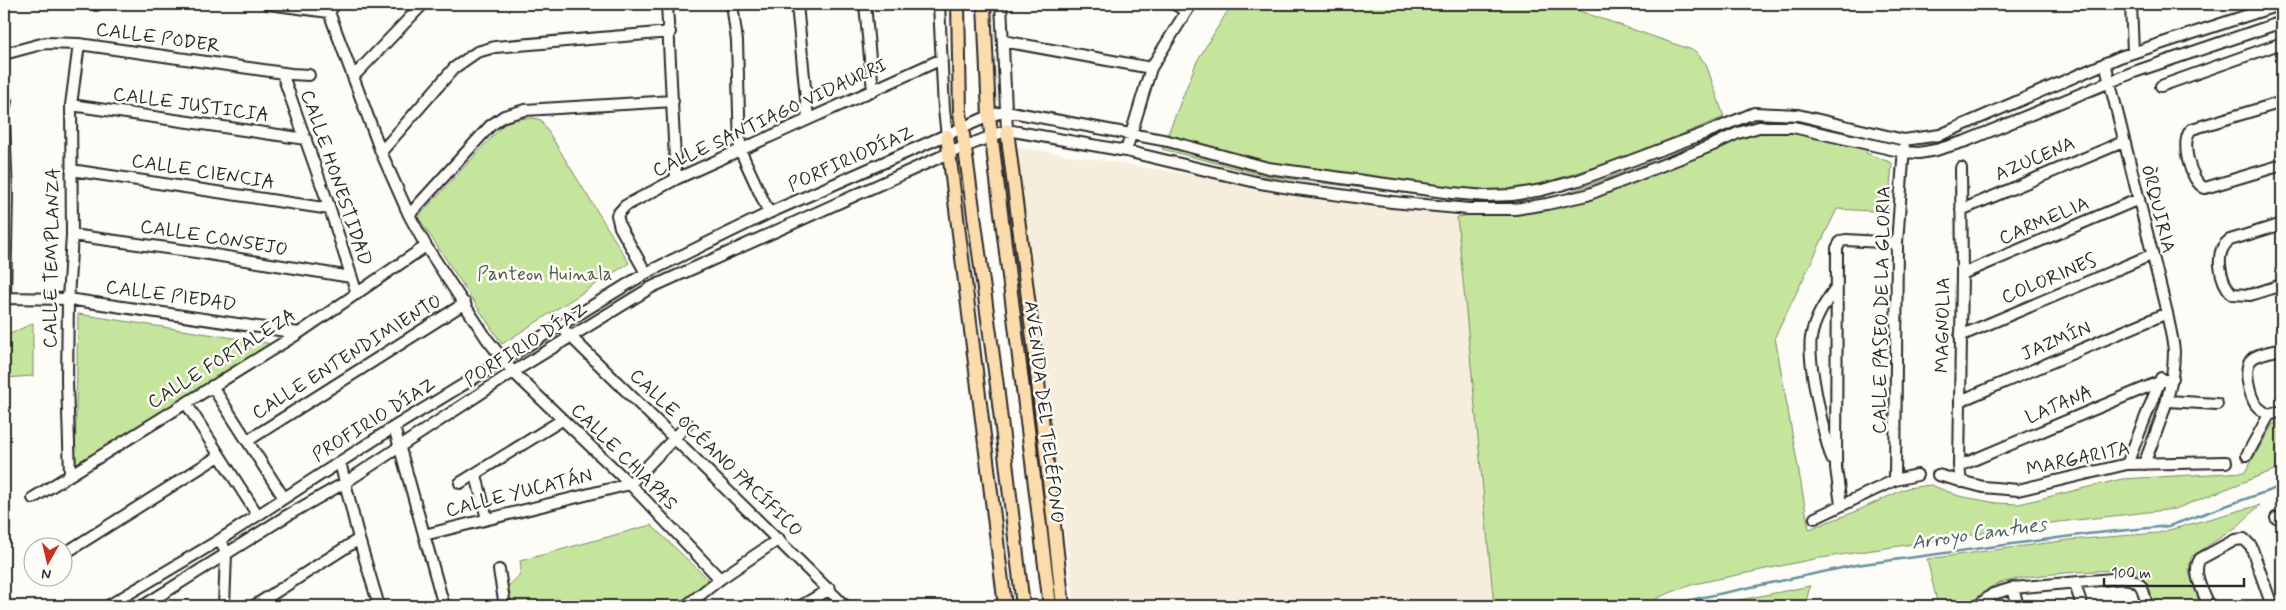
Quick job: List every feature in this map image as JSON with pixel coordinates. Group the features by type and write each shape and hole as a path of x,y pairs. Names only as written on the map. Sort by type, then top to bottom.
{"main road":[{"path":"958,4 962,129 1023,606"},
{"path":"984,4 989,116 992,136"},
{"path":"1007,130 1034,346 1063,606"},
{"path":"947,136 1005,606"},
{"name":"AVENIDA DEL TELÉFONO","path":"992,136 1001,222 1050,606"},
{"path":"1018,346 1034,346"},
{"path":"984,426 1001,423"}],"street":[{"path":"268,4 330,6"},
{"path":"353,77 423,4"},
{"path":"667,4 670,32 676,180"},
{"path":"732,4 737,41 740,150 769,214"},
{"path":"797,4 808,119"},
{"path":"865,4 873,90"},
{"path":"939,4 947,136"},
{"path":"1001,4 1007,130 1126,151 1296,189 1400,203 1469,209 1515,209 1547,204 1587,194 1713,145 1738,133 1759,127 1793,127 1904,152 1919,153 1936,150 1966,141 2108,83 2282,22"},
{"path":"1126,151 1151,68 1188,7 1175,4"},
{"path":"2131,4 2133,52"},
{"path":"1006,111 1131,134 1268,168 1486,196 1542,190 1579,180 1754,113 1798,115 1904,140 1940,135 2133,52 2282,4"},
{"name":"CALLE CHIAPAS","path":"330,6 353,77 381,152 409,215 426,246 503,361 630,484 720,580"},
{"path":"381,152 454,68 477,52 495,46 670,32"},
{"path":"1003,41 1151,68"},
{"path":"2161,86 2282,43"},
{"name":"CALLE PODER","path":"4,54 45,44 79,44 282,73 309,75"},
{"name":"CALLE TEMPLANZA","path":"70,474 68,299 72,235 71,105 79,44"},
{"name":"CALLE SANTIAGO VIDAURRI","path":"646,272 620,227 617,215 625,206 740,150 942,59"},
{"name":"ÒRQUIRIA","path":"2105,64 2108,83 2167,313 2174,351 2172,364 2173,378 2168,401 2144,464"},
{"name":"CALLE HONESTIDAD","path":"282,73 330,209 357,294"},
{"path":"4,112 6,101"},
{"path":"409,215 490,126 504,116 524,110 673,101"},
{"path":"2282,102 2192,129 2188,132 2186,145 2196,183 2205,188 2282,165"},
{"name":"CALLE JUSTICIA","path":"71,105 306,139"},
{"name":"PORFIRIODÍAZ","path":"769,214 989,116 1006,111"},
{"path":"4,120 7,195 4,298"},
{"path":"1961,126 1959,135 1966,141"},
{"name":"PORFIRIO DÍAZ","path":"143,606 155,603 226,554 288,515 346,482 513,372 652,287 949,153 1007,130"},
{"name":"CALLE PASEO DE LA GLORIA","path":"1895,480 1897,242 1904,140"},
{"name":"AZUCENA","path":"1961,210 2123,142"},
{"name":"MAGNOLIA","path":"1961,168 1962,274 1959,466 1962,482"},
{"name":"CALLE CIENCIA","path":"71,170 330,209"},
{"name":"CARMELIA","path":"1962,274 2139,199"},
{"name":"PROFIRIO DÍAZ","path":"108,606 221,539 394,427 646,272 769,214"},
{"path":"2282,224 2230,240 2224,244 2220,251 2226,288 2232,294 2240,296 2250,295 2282,285"},
{"name":"CALLE CONSEJO","path":"72,235 196,252 351,277"},
{"path":"1841,505 1836,468 1837,248 1842,241 1897,242"},
{"name":"CALLE FORTALEZA","path":"33,498 299,333 426,246"},
{"name":"COLORINES","path":"1960,336 2151,255"},
{"path":"1836,286 1816,321 1810,349 1825,433 1836,468"},
{"name":"CALLE PIEDAD","path":"4,298 68,299 299,333"},
{"name":"CALLE ENTENDIMIENTO","path":"247,441 465,303"},
{"name":"JAZMÍN","path":"1960,401 2167,313"},
{"name":"CALLE OCÉANO PACÍFICO","path":"561,326 673,438 830,589 845,606"},
{"path":"2269,415 2256,404 2251,393 2249,365 2254,358 2282,349"},
{"path":"2127,464 2159,382 2172,364"},
{"name":"LATANA","path":"1959,466 2159,382 2173,378"},
{"path":"212,386 284,498"},
{"path":"2168,401 2217,404"},
{"path":"186,403 257,514"},
{"path":"2247,455 2269,415 2282,411"},
{"path":"460,483 476,476 562,420"},
{"path":"630,484 688,424"},
{"path":"394,427 444,606"},
{"path":"72,549 219,456"},
{"path":"340,462 359,539 379,606"},
{"name":"MARGARITA","path":"1938,475 1983,487 2018,490 2127,464 2226,462"},
{"path":"1815,518 1895,480 1917,474"},
{"path":"476,476 487,519"},
{"name":"CALLE YUCATÁN","path":"424,535 630,484"},
{"path":"221,539 226,554 224,606"},
{"path":"254,606 359,539"},
{"path":"686,606 779,539"},
{"path":"2209,606 2197,573 2200,559 2234,540 2244,539 2251,546 2272,606"},
{"path":"499,570 505,606"},
{"path":"1978,606 1993,594 2013,588 2075,584 2123,578 2134,579 2140,584 2147,606"},
{"path":"2075,584 2082,606"},
{"path":"2013,588 2018,606"},
{"path":"801,606 830,589"}],"shaded area":[{"path":"1011,146 1457,217 1494,606 1075,606"}],"green space":[{"path":"1232,4 1559,4 1695,51 1706,64 1724,117 1624,158 1515,192 1451,199 1266,176 1162,149 1197,61"},
{"name":"Panteon Huinala","path":"534,118 541,120 629,263 502,344 418,217 504,124 514,119"},
{"path":"1751,125 1869,144 1866,153 1892,163 1888,212 1837,209 1775,337 1809,529 1852,513 1907,488 1931,485 1959,496 1996,503 2019,504 2122,479 2245,472 2273,424 2282,422 2282,467 2175,509 2050,523 1814,559 1694,584 1664,595 1642,606 1494,606 1457,217 1532,206"},
{"path":"78,314 273,344 75,468"},
{"path":"33,323 33,376 4,378 4,337"},
{"path":"2260,505 2238,526 2191,557 2189,572 2201,606 2154,606 2144,580 2130,569 2050,574 2018,579 1999,583 1989,588 1980,594 1970,606 1938,606 1927,559 2069,540 2158,533"},
{"path":"651,525 709,580 678,606 512,606 508,586 520,573 520,561"},
{"path":"1810,586 1805,606 1710,606"}],"waterway":[{"name":"Arroyo Cantues","path":"1678,606 1690,600 1856,565 2087,534 2169,526 2282,486"}]}
